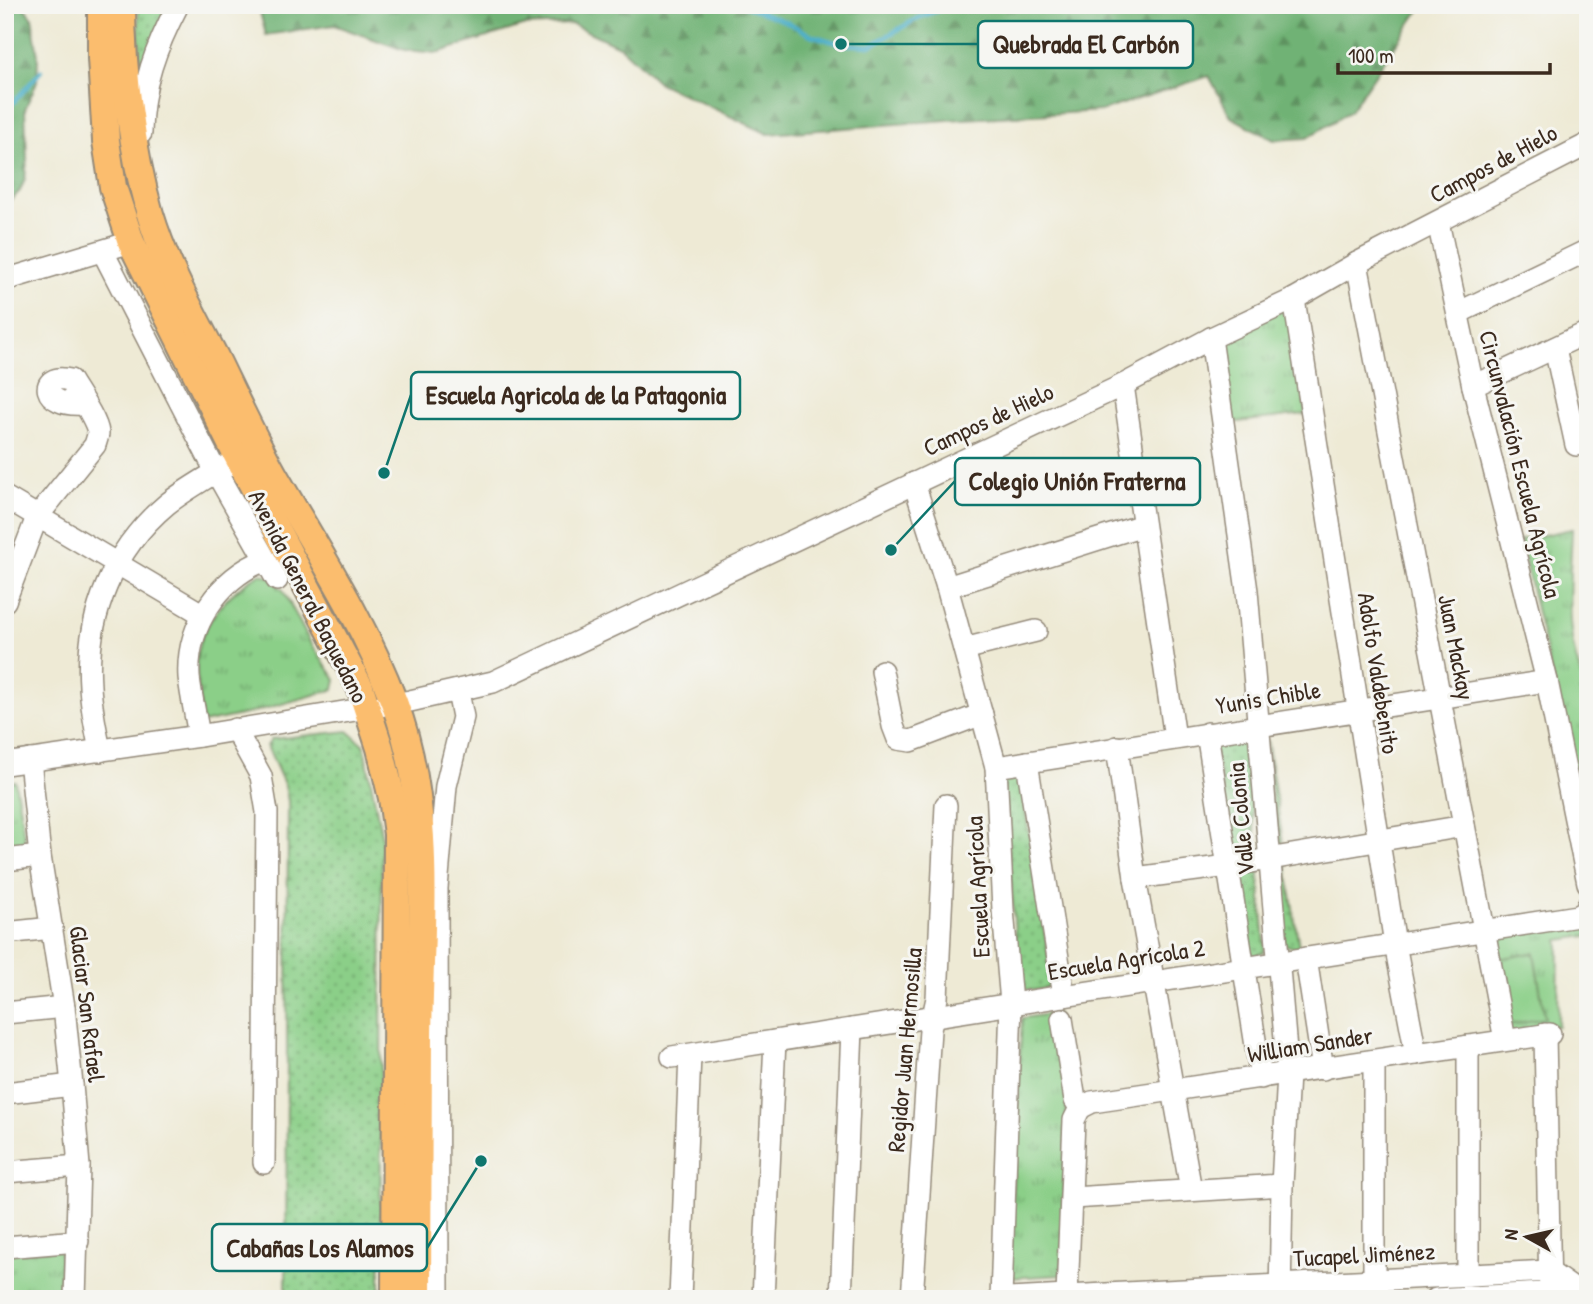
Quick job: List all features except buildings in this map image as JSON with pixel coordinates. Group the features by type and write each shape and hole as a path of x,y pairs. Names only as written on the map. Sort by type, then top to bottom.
{"main road":[{"name":"Avenida General Baquedano","path":"101,5 106,141 113,187 131,242 239,458 351,669 366,707 389,785 397,834 395,1299"},
{"name":"Avenida General Baquedano","path":"122,5 125,66 140,170 156,230 194,317 271,469 355,616 395,703 414,771 422,838 418,1299"}],"street":[{"path":"140,170 142,99 161,38 178,5"},
{"name":"Campos de Hielo","path":"366,707 458,692 506,676 1123,385 1210,338 1294,299 1357,262 1588,144"},
{"name":"Circunvalación Escuela Agrícola","path":"1438,222 1474,386 1547,681 1588,883"},
{"path":"5,280 131,242"},
{"path":"1458,313 1588,250"},
{"path":"103,252 216,472 277,580"},
{"name":"Juan Mackay","path":"1357,262 1505,1040"},
{"name":"Adolfo Valdebenito","path":"1294,299 1395,944 1416,1054"},
{"path":"1474,386 1588,332"},
{"name":"Valle Colonia","path":"1210,338 1247,591 1280,962 1288,1074 1282,1185 1281,1292"},
{"path":"1555,348 1576,445"},
{"path":"1123,385 1175,738"},
{"path":"5,601 37,517 95,445 98,432 83,404"},
{"path":"100,751 90,688 90,645 99,603 117,563 154,516 185,491 239,458"},
{"name":"Escuela Agrícola","path":"915,483 947,587 996,766 1003,910 1011,1003 1001,1299"},
{"path":"5,497 202,614"},
{"path":"947,587 1143,525"},
{"path":"199,736 189,674 193,640 202,614 223,587 249,566 265,560"},
{"path":"964,649 1036,631"},
{"path":"882,671 898,739 911,741 982,714"},
{"name":"Yunis Chible","path":"996,766 1547,681"},
{"path":"438,1299 438,888 446,786 463,717 458,692"},
{"path":"5,764 199,736 366,707"},
{"path":"235,729 261,776 267,812 264,1163"},
{"name":"Valle Colonia","path":"1208,733 1261,1078"},
{"path":"1117,747 1135,878 1155,981 1171,1091 1191,1189"},
{"name":"Glaciar San Rafael","path":"30,760 40,856 64,1007 79,1166 75,1299"},
{"path":"1027,762 1064,996"},
{"name":"Regidor Juan Hermosilla","path":"912,1299 930,1030 934,1017 946,805"},
{"path":"1135,878 1228,866 1464,826"},
{"path":"5,860 40,856"},
{"name":"Escuela Agrícola 2","path":"680,1299 681,1056 1577,916 1587,908"},
{"path":"5,933 52,928"},
{"path":"1306,958 1323,1069"},
{"path":"5,1013 64,1007"},
{"path":"1062,1019 1074,1100 1080,1108 1074,1120 1067,1296"},
{"path":"841,1299 852,1029"},
{"name":"William Sander","path":"1080,1108 1092,1102 1547,1034 1548,1271"},
{"path":"763,1299 775,1041"},
{"path":"1468,1046 1468,1275"},
{"path":"1374,1061 1374,1280"},
{"path":"5,1093 72,1085"},
{"path":"5,1172 79,1166"},
{"path":"1072,1198 1282,1185"},
{"path":"5,1247 78,1241"},
{"path":"1548,1271 1550,1294"},
{"name":"Tucapel Jiménez","path":"1009,1299 1281,1292 1374,1280 1548,1271 1575,1294"},
{"name":"Tucapel Jiménez","path":"1436,1299 1575,1294"}],"green space":[{"path":"5,5 22,5 32,17 38,56 37,82 25,109 25,179 20,191 5,206"},
{"path":"138,5 167,5 140,75"},
{"path":"258,5 1423,5 1350,111 1307,138 1274,140 1231,117 1209,76 1101,111 768,134 659,83 621,47 572,24 522,26 437,53 404,50 334,25 266,35"},
{"path":"1291,306 1306,414 1230,423 1218,341"},
{"path":"1572,529 1569,591 1571,632 1574,652 1588,692 1588,831 1520,540"},
{"path":"260,574 270,577 283,590 310,642 336,680 334,689 246,714 202,723 196,668 200,641 220,607 239,588"},
{"path":"348,731 364,745 382,839 380,1299 286,1299 288,801 285,786 267,746 272,739"},
{"path":"1245,738 1256,847 1253,851 1236,855 1213,741"},
{"path":"1267,740 1299,947 1295,948 1284,944"},
{"path":"1019,771 1053,986 1034,990 1025,989 1019,983 1003,781 1006,774"},
{"path":"15,781 27,852 5,854 5,782"},
{"path":"1258,863 1265,945 1264,952 1252,957 1232,866"},
{"path":"1588,921 1588,936 1559,940 1558,1026 1510,1034 1495,938"},
{"path":"1534,953 1545,1018 1508,1025 1498,959"},
{"path":"1056,1013 1067,1084 1062,1275 1008,1278 1022,1018"},
{"path":"60,1249 59,1299 5,1299 5,1253"}],"waterway":[{"path":"742,5 787,22 811,35 841,44 870,46 918,18 953,5"},
{"path":"5,112 41,71"}],"place":[{"name":"Quebrada El Carbón","path":"841,44"},
{"name":"Escuela Agricola de la Patagonia","path":"384,473"},
{"name":"Colegio Unión Fraterna","path":"891,550"},
{"name":"Cabañas Los Alamos","path":"481,1161"}]}
